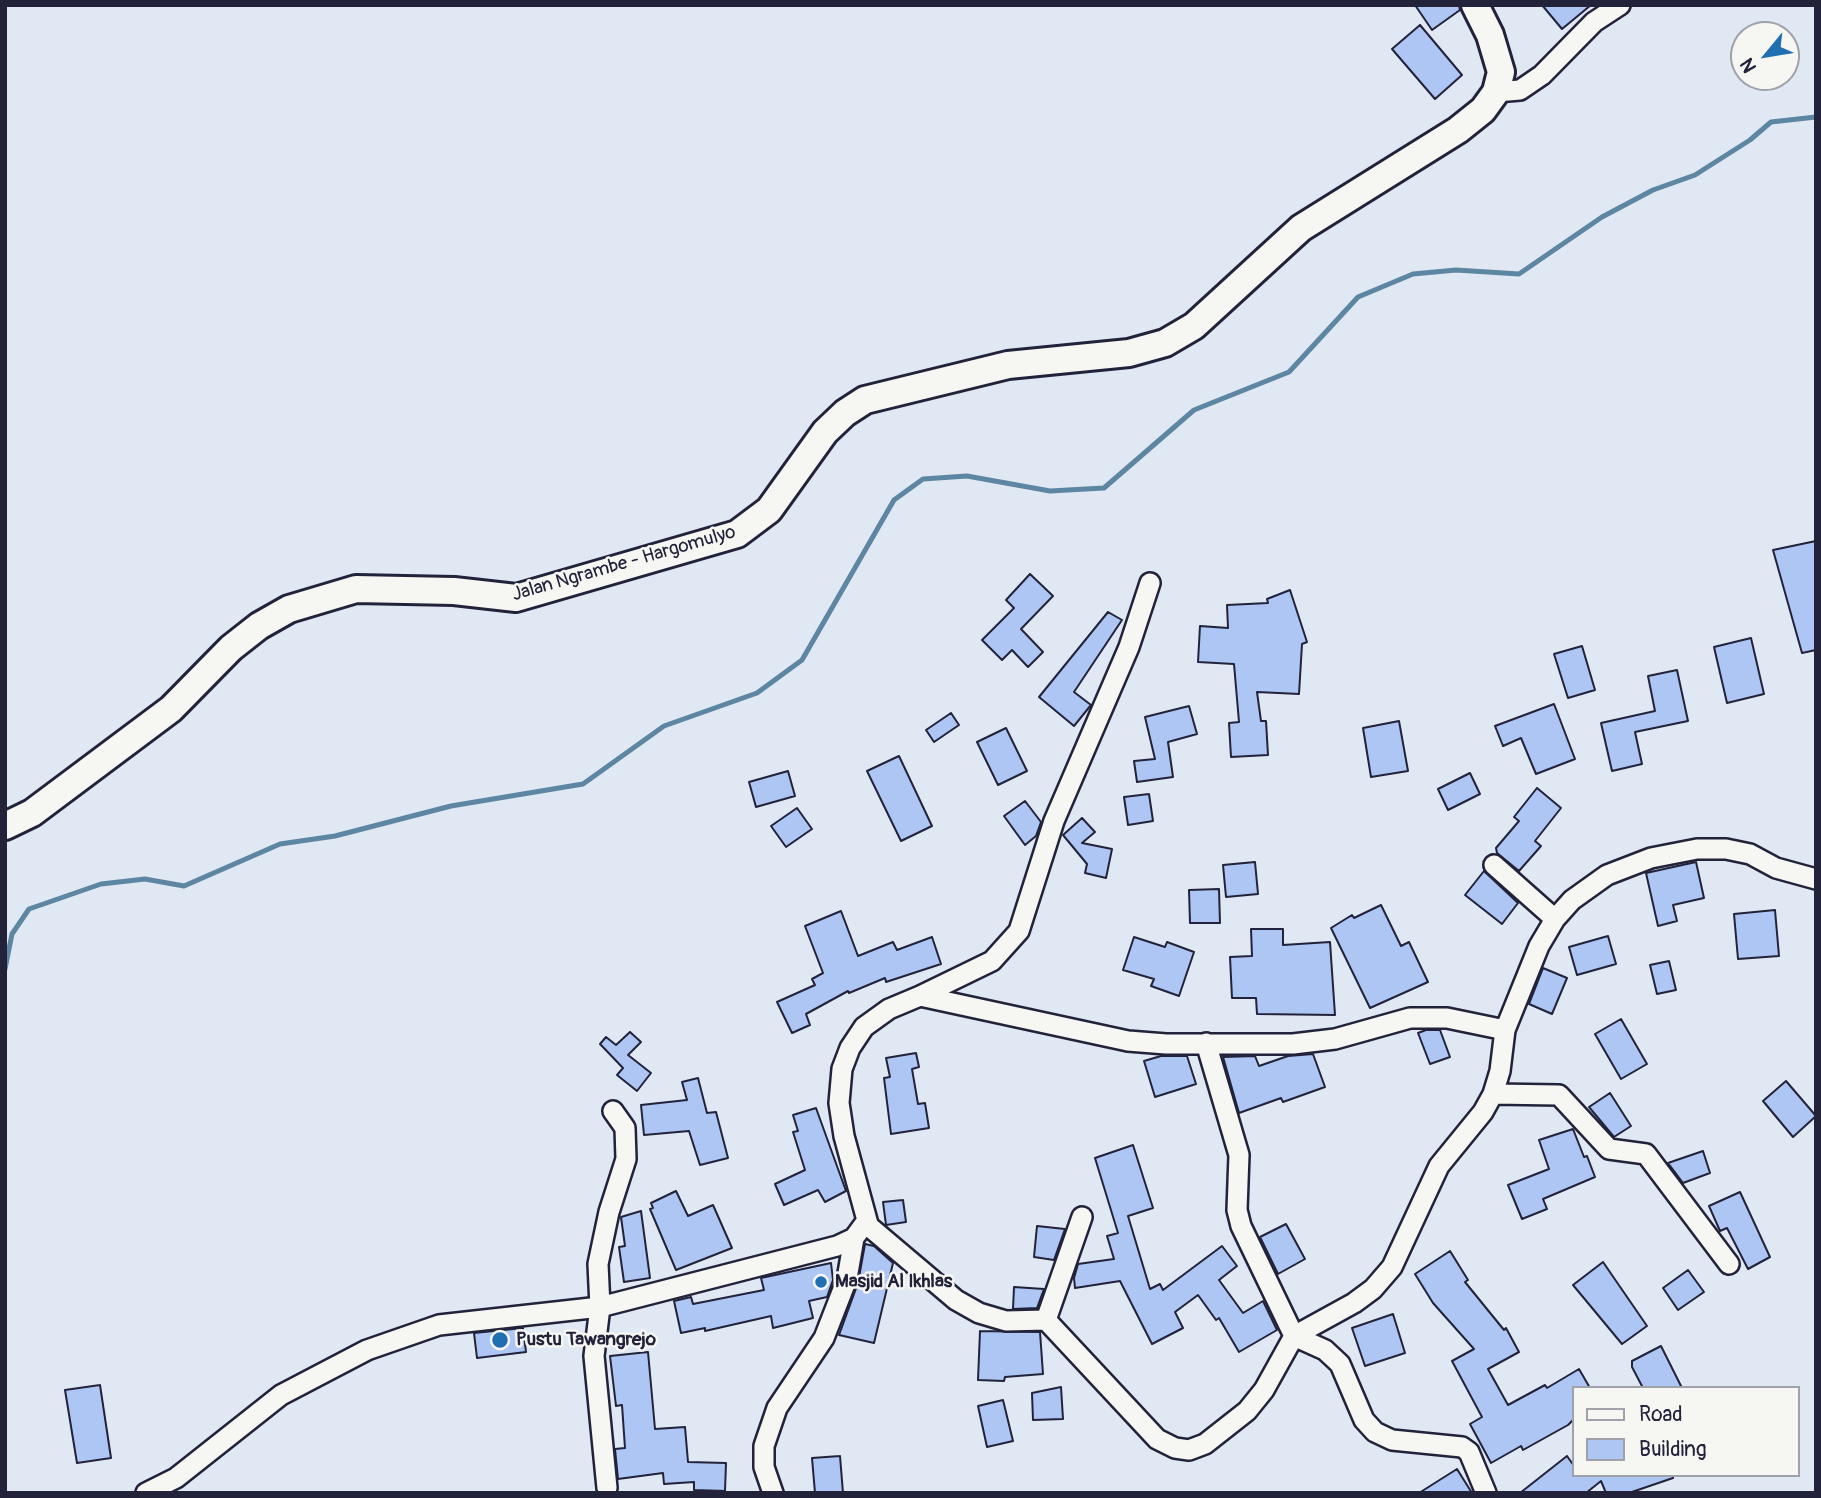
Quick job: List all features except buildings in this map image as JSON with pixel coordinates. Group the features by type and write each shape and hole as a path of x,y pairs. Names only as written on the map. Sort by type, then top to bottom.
{"main road":[{"path":"1475,5 1490,35 1502,72 1496,92"},
{"name":"Jalan Ngrambe - Hargomulyo","path":"5,826 32,813 171,709 231,648 289,609 356,589 454,591 516,598 737,534 769,510 825,432 845,413 866,400 1008,365 1129,353 1165,343 1194,326 1301,228 1458,130 1483,110 1496,92"}],"street":[{"path":"1496,92 1520,90 1542,75 1594,22 1620,5"},
{"path":"146,1493 176,1478 281,1395 367,1350 439,1325 600,1307 837,1247 868,1224 844,1136 839,1103 842,1069 850,1048 864,1027 890,1009 992,961 1019,931 1054,821 1129,647 1150,583"},
{"path":"860,1230 956,1300 979,1313 1006,1321 1045,1320 1157,1439 1175,1448 1189,1450 1205,1444 1247,1411 1264,1390 1294,1336 1373,1289 1392,1267 1439,1166 1483,1112 1493,1094 1500,1071 1505,1030 1539,946 1555,919 1572,900 1607,875 1651,858 1697,849 1750,854 1776,868 1816,879"},
{"path":"1494,865 1555,919"},
{"path":"920,996 1128,1041 1293,1044 1335,1039 1410,1018 1447,1018 1505,1030"},
{"path":"1206,1043 1240,1155 1237,1210 1241,1226 1294,1336 1325,1350 1340,1364 1364,1420 1375,1432 1392,1440 1462,1447 1469,1452 1486,1493"},
{"path":"1493,1094 1559,1095 1609,1149 1646,1154 1729,1264"},
{"path":"607,1488 594,1356 600,1307 598,1264 609,1212 626,1159 625,1129 613,1111"},
{"path":"1045,1320 1082,1217"},
{"path":"774,1493 764,1467 764,1446 777,1408 824,1338 847,1279 860,1230"}],"waterway":[{"path":"5,969 12,934 29,909 101,884 145,879 184,886 280,844 335,836 451,806 583,784 664,726 757,693 802,660 894,500 923,479 967,476 1050,491 1104,488 1194,410 1289,372 1358,297 1413,274 1456,270 1519,274 1602,217 1653,190 1695,175 1750,140 1771,122 1816,117"}],"place":[{"name":"Masjid Al Ikhlas","path":"821,1282"},
{"name":"Pustu Tawangrejo","path":"500,1340"}]}
